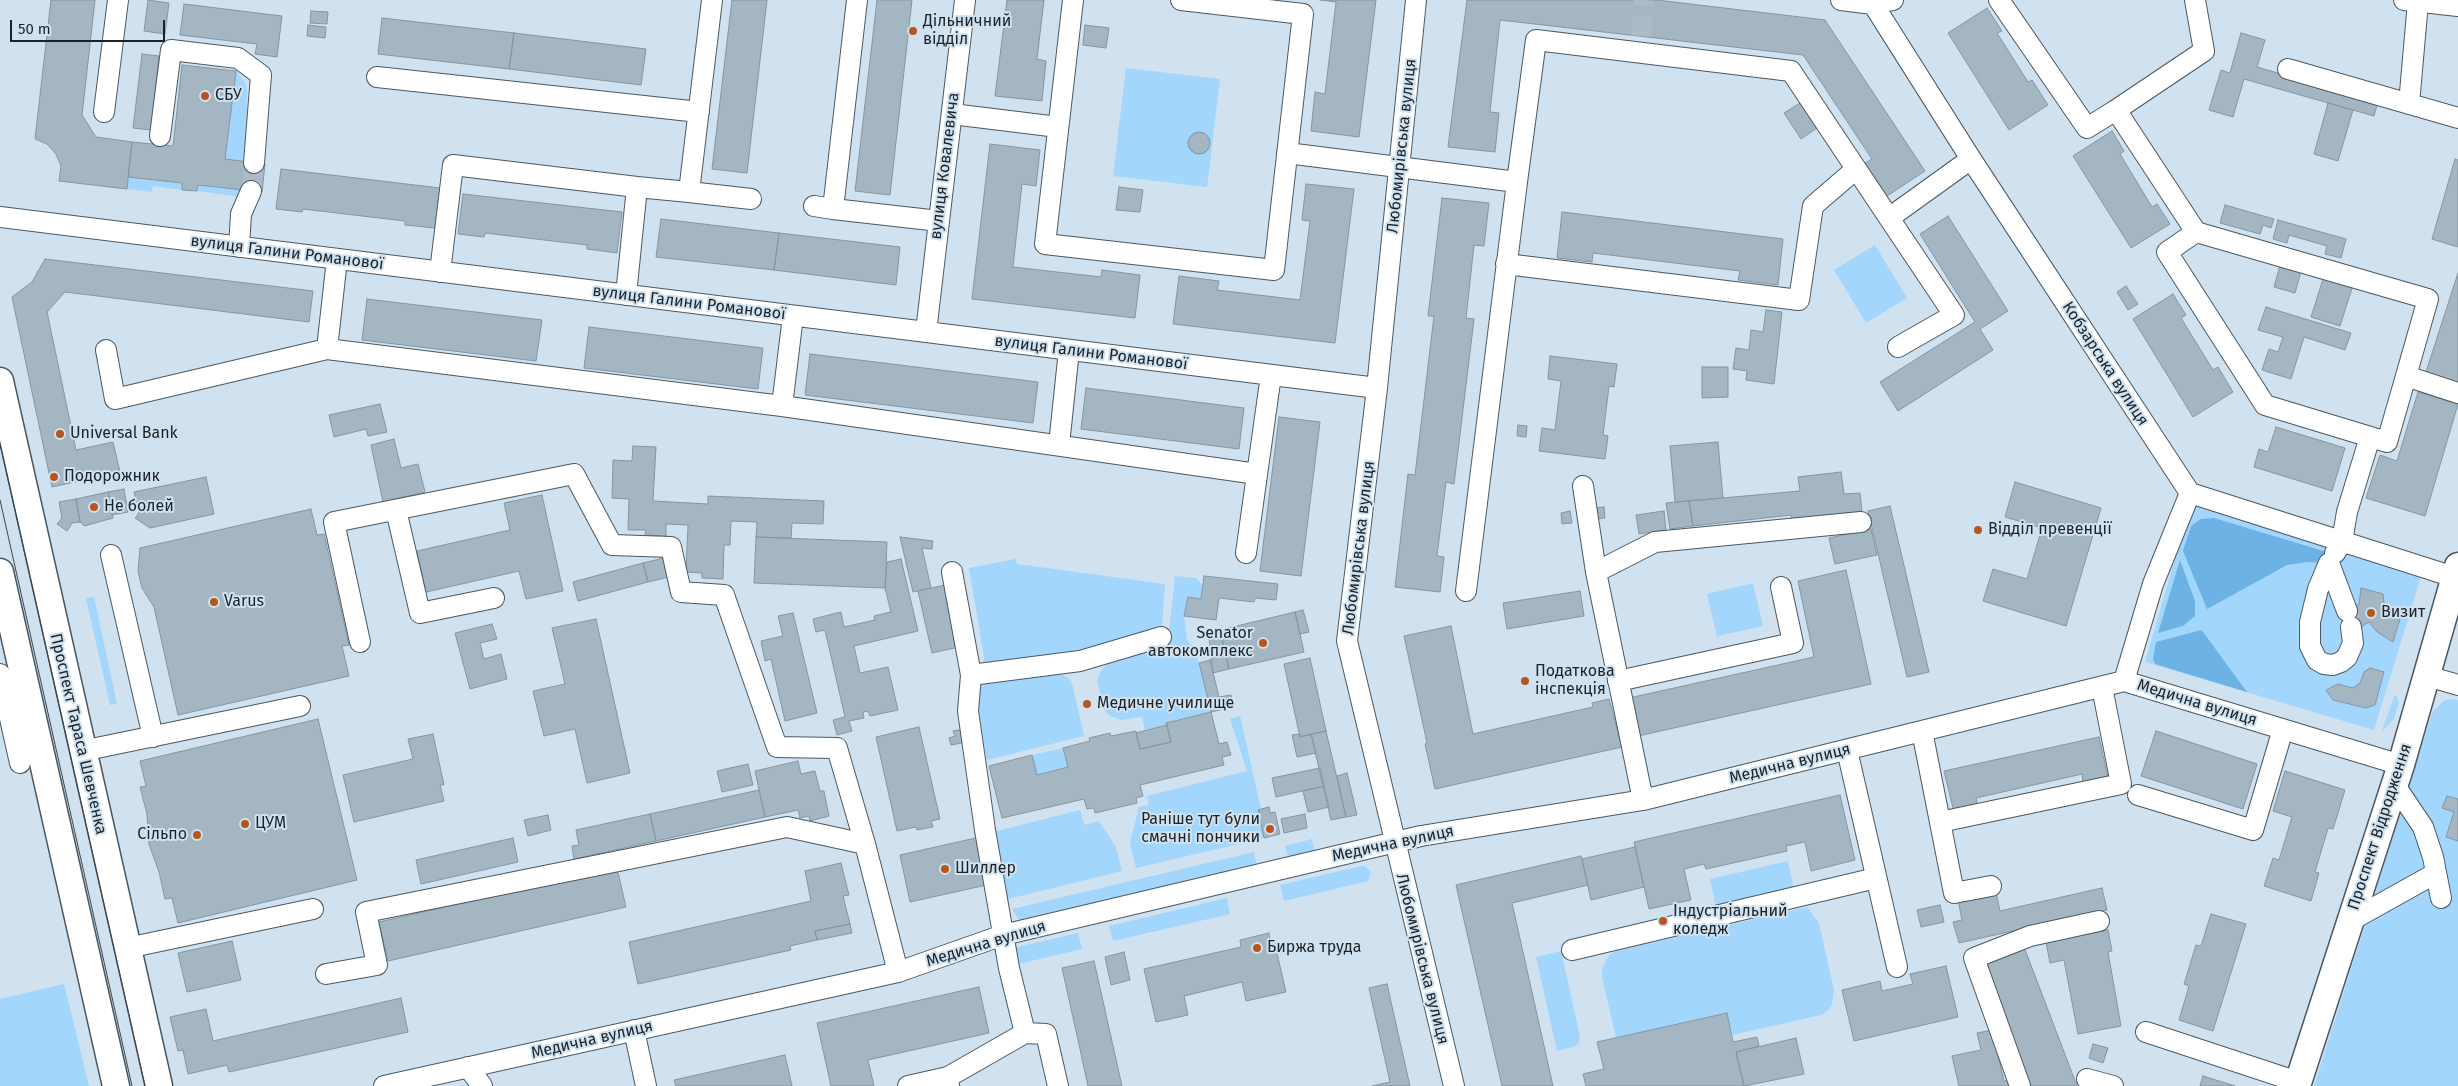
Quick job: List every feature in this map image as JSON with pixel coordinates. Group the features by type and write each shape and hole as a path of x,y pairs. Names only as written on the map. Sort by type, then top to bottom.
{"main road":[{"name":"Проспект Тараса Шевченка","path":"0,381 159,1086"},
{"path":"0,572 116,1086"},
{"name":"Проспект Відродження","path":"2297,1084 2398,774 2456,572"}],"street":[{"path":"104,112 118,0"},
{"path":"689,192 712,0"},
{"path":"857,0 823,208 939,221"},
{"name":"вулиця Ковалевича","path":"926,332 965,0"},
{"path":"1073,0 1045,244 1274,270 1303,14 1187,0"},
{"name":"Любомирівська вулиця","path":"1416,0 1401,166 1347,641 1454,1086"},
{"path":"1841,0 1873,2 1893,0"},
{"path":"1999,0 2087,128 2204,51 2195,0"},
{"path":"2409,104 2411,1 2458,6"},
{"name":"Кобзарська вулиця","path":"1873,2 1971,159 2190,494"},
{"path":"1466,591 1516,182 1536,40 1640,44 1791,71 1954,315 1898,347"},
{"path":"160,136 171,50 238,58 261,75 254,163"},
{"path":"2288,69 2458,118"},
{"path":"377,76 699,112"},
{"path":"2116,110 2196,232 2428,299 2387,442 2264,406 2167,252 2196,232"},
{"path":"952,114 1058,127"},
{"path":"1287,153 1516,182"},
{"path":"1889,218 1971,159"},
{"path":"440,272 453,165 751,199"},
{"path":"1506,264 1799,300 1813,206 1856,169"},
{"path":"626,295 638,187"},
{"path":"239,247 241,214 251,191"},
{"name":"вулиця Галини Романової","path":"0,217 1377,388"},
{"path":"327,349 337,259"},
{"path":"782,406 792,316"},
{"path":"106,350 115,399 327,349 782,406 1257,474"},
{"path":"1059,446 1069,350"},
{"path":"1246,553 1271,375"},
{"path":"2406,376 2458,393"},
{"path":"2329,563 2349,619 2353,642 2347,657 2333,665 2324,664 2317,660 2310,646 2310,622 2318,589 2329,563 2342,542 2347,512 2370,437"},
{"path":"360,642 334,522 574,474 612,545 672,547 681,592 724,595 778,747 837,748 866,844 898,972"},
{"path":"1583,486 1596,572 1643,800"},
{"path":"2124,681 2153,584 2190,494 2342,542 2456,572"},
{"path":"396,510 420,613 494,598"},
{"path":"1596,572 1655,542 1860,522"},
{"path":"111,555 153,736"},
{"path":"952,572 972,675 968,711 1003,935 1025,1033"},
{"path":"1618,681 1793,643 1781,587"},
{"path":"972,675 1080,661 1161,636"},
{"path":"0,674 20,763"},
{"path":"2427,676 2458,685"},
{"name":"Медична вулиця","path":"384,1086 898,972 1003,935 1394,842 1643,800 2124,681 2284,729 2398,774"},
{"path":"1940,822 2121,784 2102,687"},
{"path":"82,751 300,706"},
{"path":"2138,795 2253,830 2284,729"},
{"path":"1922,731 1954,893 1991,886"},
{"path":"1847,750 1897,967"},
{"path":"2398,774 2423,827 2441,898"},
{"path":"326,974 377,965 366,912 787,827 866,844"},
{"path":"2350,920 2436,873"},
{"path":"1572,950 1876,878"},
{"path":"127,948 313,909"},
{"path":"2020,1086 1974,958 2030,936 2099,921"},
{"path":"634,1030 646,1086"},
{"path":"2146,1032 2297,1084"},
{"path":"908,1086 949,1082 1025,1033 1046,1034 1058,1086"},
{"path":"468,1068 482,1086"},
{"path":"2087,1079 2113,1086"}],"shaded area":[{"path":"1126,68 1220,79 1207,187 1113,176"},
{"path":"236,71 246,84 247,91 246,162 225,159"},
{"path":"128,177 182,183 182,190 153,186 152,192 127,189"},
{"path":"198,185 243,190 243,197 197,191"},
{"path":"1875,245 1907,298 1866,323 1834,270"},
{"path":"2191,504 2422,573 2374,730 2145,662"},
{"path":"2214,518 2330,553 2324,563 2308,562 2287,565 2207,609 2183,551 2191,526 2201,519"},
{"path":"1016,559 1017,564 1165,584 1162,628 1071,653 983,663 984,657 969,568"},
{"path":"2180,560 2195,601 2195,616 2183,626 2158,633"},
{"path":"1175,576 1196,578 1203,586 1201,599 1188,597 1184,616 1187,640 1195,649 1211,712 1167,722 1167,725 1145,730 1142,717 1121,720 1109,715 1104,709 1097,680 1101,671 1115,655 1168,641"},
{"path":"1753,583 1763,626 1717,636 1707,594"},
{"path":"94,597 117,704 110,705 86,598"},
{"path":"2201,630 2247,692 2155,664 2153,659 2156,642"},
{"path":"1057,672 1070,679 1072,683 1084,736 987,760 976,706 977,692 982,684 987,681"},
{"path":"2395,694 2399,702 2394,719 2382,731"},
{"path":"2445,700 2458,700 2458,1086 2314,1086 2433,711"},
{"path":"1240,716 1261,809 1258,810 1264,838 1136,868 1130,843 1139,807 1149,805 1147,796 1247,771 1230,719"},
{"path":"1063,748 1068,767 1037,775 1032,755"},
{"path":"1080,810 1084,825 1099,821 1116,847 1122,871 1008,899 993,832"},
{"path":"1312,839 1315,853 1289,860 1285,846"},
{"path":"1254,852 1257,867 1021,923 1012,909"},
{"path":"1788,861 1794,889 1716,907 1710,879"},
{"path":"1365,866 1371,872 1368,881 1284,901 1280,885"},
{"path":"1227,898 1230,914 1113,941 1109,926"},
{"path":"1807,907 1819,923 1834,990 1832,1005 1827,1011 1821,1015 1732,1035 1726,1013 1616,1038 1602,977 1602,969 1609,955 1616,951"},
{"path":"1078,933 1082,949 1006,967 1009,949"},
{"path":"1561,951 1580,1036 1579,1043 1573,1047 1557,1051 1536,957"},
{"path":"64,984 89,1086 0,1086 0,999"}],"building":[{"path":"51,0 95,0 82,115 96,137 132,142 127,189 59,181 61,166 56,154 47,144 35,139"},
{"path":"148,0 169,3 165,34 144,31"},
{"path":"732,0 767,0 747,173 712,169"},
{"path":"877,0 912,0 890,195 855,191"},
{"path":"1007,0 1044,0 1037,59 1046,61 1042,101 995,96"},
{"path":"1320,0 1376,0 1359,137 1311,131 1315,92 1325,94 1336,2"},
{"path":"1467,0 1657,0 1825,20 1925,171 1887,196 1865,163 1872,159 1803,55 1500,20 1490,112 1499,113 1495,152 1448,147"},
{"path":"184,4 282,16 277,57 255,54 257,44 180,35"},
{"path":"1987,8 2002,31 1997,33 2028,82 2032,80 2048,105 2009,130 1948,33"},
{"path":"311,11 328,12 327,24 310,23"},
{"path":"382,18 514,33 509,69 378,54"},
{"path":"308,25 326,27 325,38 307,36"},
{"path":"1085,25 1109,28 1106,48 1083,45"},
{"path":"514,33 646,49 641,85 509,69"},
{"path":"2241,33 2265,40 2257,67 2378,102 2374,116 2244,79 2233,117 2209,110 2221,70 2230,73"},
{"path":"142,54 159,56 151,130 133,128"},
{"path":"182,65 236,71 225,159 265,164 262,192 198,185 197,191 182,190 182,183 128,177 132,142 173,146"},
{"path":"1800,103 1817,128 1801,139 1784,113"},
{"path":"2328,103 2353,110 2338,161 2314,154"},
{"path":"2112,131 2124,151 2120,154 2152,207 2157,204 2170,224 2131,248 2073,156"},
{"path":"1199,132 1209,139 1210,143 1203,153 1199,154 1189,147 1188,143 1195,133"},
{"path":"990,144 1040,150 1036,186 1022,184 1013,267 1101,277 1102,270 1140,275 1135,318 972,299"},
{"path":"2455,159 2458,160 2458,247 2432,239"},
{"path":"281,169 440,188 435,228 405,225 405,221 303,209 302,212 276,209"},
{"path":"1306,184 1354,189 1335,343 1173,324 1179,276 1219,281 1217,290 1300,300 1310,221 1302,220"},
{"path":"1119,187 1143,190 1140,212 1116,210"},
{"path":"463,194 622,212 617,253 587,249 587,245 485,233 484,237 458,234"},
{"path":"1442,198 1489,203 1484,246 1474,245 1466,318 1474,319 1454,484 1446,482 1437,556 1444,557 1440,592 1395,587 1408,474 1415,475 1434,316 1428,316"},
{"path":"2225,205 2274,219 2271,228 2263,225 2260,234 2220,223"},
{"path":"1562,212 1783,239 1778,285 1738,280 1740,271 1593,253 1592,262 1557,258"},
{"path":"1948,216 2008,311 1980,329 1993,350 1898,411 1880,382 1975,322 1920,234"},
{"path":"661,219 779,233 774,270 656,257"},
{"path":"2278,220 2346,239 2341,258 2325,254 2327,246 2289,235 2287,243 2273,239"},
{"path":"779,233 900,247 896,285 774,270"},
{"path":"45,259 313,291 309,322 65,292 47,312 76,450 113,442 120,472 52,487 12,297 32,282"},
{"path":"2281,262 2302,268 2295,293 2274,287"},
{"path":"2458,273 2458,383 2426,372"},
{"path":"2324,276 2353,285 2340,326 2311,317"},
{"path":"2126,286 2138,304 2128,310 2117,292"},
{"path":"2173,294 2186,315 2181,318 2213,370 2218,367 2233,392 2193,417 2133,319"},
{"path":"367,299 542,320 536,361 362,340"},
{"path":"2266,307 2351,333 2345,350 2304,337 2291,379 2262,370 2269,349 2278,352 2283,337 2258,330"},
{"path":"1766,310 1782,312 1774,384 1746,380 1747,371 1733,369 1736,348 1749,350 1751,330 1763,332"},
{"path":"589,327 763,348 758,389 584,368"},
{"path":"810,354 1038,382 1033,423 805,395"},
{"path":"1550,356 1617,364 1614,387 1609,386 1603,435 1608,436 1605,459 1539,451 1542,428 1555,430 1561,381 1548,379"},
{"path":"1702,367 1728,367 1728,397 1702,398"},
{"path":"1086,388 1244,408 1239,449 1081,429"},
{"path":"2418,392 2458,404 2425,516 2366,498 2380,455 2397,461"},
{"path":"380,404 387,432 368,436 366,429 334,437 329,415"},
{"path":"1279,417 1320,422 1301,576 1260,571"},
{"path":"1518,425 1527,426 1526,437 1517,436"},
{"path":"2276,427 2345,448 2332,491 2254,467 2259,449 2268,452"},
{"path":"394,439 401,468 418,464 425,492 383,502 371,445"},
{"path":"1718,442 1723,498 1675,502 1670,446"},
{"path":"633,446 656,447 653,501 708,504 708,496 824,501 823,524 792,523 791,538 756,537 757,522 731,521 730,545 724,545 723,579 702,578 702,573 686,572 688,525 666,524 666,536 645,535 646,530 628,530 629,499 612,498 613,460 632,461"},
{"path":"1841,472 1844,494 1860,493 1862,511 1792,520 1791,515 1693,526 1689,501 1800,491 1798,477"},
{"path":"206,477 214,514 150,528 135,518 139,513 134,492"},
{"path":"2015,482 2101,508 2066,626 1983,601 1993,569 2027,579 2042,528 2005,517"},
{"path":"124,489 128,512 112,515 108,492"},
{"name":"Не болей","path":"108,492 113,518 84,526 80,522 76,499"},
{"path":"542,495 563,591 526,599 519,571 426,592 417,551 510,530 504,503"},
{"path":"76,499 80,522 72,523 67,531 57,524 62,518 59,502"},
{"path":"1689,501 1693,526 1670,529 1666,503"},
{"path":"1890,506 1929,672 1907,677 1868,511"},
{"path":"1604,507 1605,518 1595,519 1593,508"},
{"path":"311,509 317,535 324,534 349,645 342,646 349,676 178,715 154,607 142,588 138,571 140,548"},
{"path":"1570,511 1572,523 1562,524 1561,513"},
{"path":"1664,511 1666,530 1639,534 1636,515"},
{"path":"1871,529 1877,555 1835,564 1829,538"},
{"path":"756,537 887,542 885,588 754,583"},
{"path":"900,537 933,541 932,549 922,548 931,588 913,592"},
{"path":"664,558 669,577 648,582 643,563"},
{"path":"901,559 918,631 854,646 860,673 888,667 898,710 870,716 868,711 863,712 864,718 849,721 852,731 837,735 833,720 845,717 825,630 816,632 813,619 841,612 844,627 875,620 874,616 891,612 885,588 887,562"},
{"path":"643,563 648,582 578,601 573,582"},
{"path":"1846,570 1871,684 1638,736 1629,698 1814,657 1798,581"},
{"path":"1204,576 1278,584 1276,600 1255,598 1254,602 1219,598 1216,620 1184,616 1188,597 1201,599"},
{"path":"945,585 959,647 932,653 918,591"},
{"path":"2361,588 2383,594 2385,611 2389,609 2400,619 2393,642 2377,632 2369,622 2356,630 2350,606 2359,605"},
{"path":"1580,591 1584,616 1507,629 1503,603"},
{"path":"1303,610 1309,632 1300,634 1295,612"},
{"name":"Senator автокомплекс","path":"1295,612 1304,652 1229,669 1220,630"},
{"path":"793,613 817,713 785,721 771,659 765,661 761,641 783,636 778,616"},
{"path":"596,619 630,773 587,783 575,729 544,736 533,691 565,684 552,628"},
{"path":"492,624 497,639 480,643 484,659 501,654 507,679 470,689 455,633"},
{"path":"1451,626 1473,734 1593,707 1592,703 1609,699 1622,747 1435,789 1404,636"},
{"path":"1220,630 1229,669 1213,673 1209,637"},
{"path":"1310,658 1326,731 1300,737 1284,664"},
{"path":"1210,660 1219,697 1231,695 1233,707 1211,712 1199,663"},
{"path":"2370,668 2384,672 2375,705 2366,708 2333,700 2326,690 2338,684 2353,688 2360,683 2364,672"},
{"path":"1211,712 1219,744 1227,742 1231,755 1222,757 1224,765 1140,785 1143,796 1136,798 1137,803 1095,813 1094,808 1087,809 1084,799 1002,818 989,766 1032,755 1037,775 1068,767 1063,748 1090,741 1089,738 1110,733 1111,736 1136,731 1140,749 1171,742 1166,723"},
{"name":"ЦУМ","path":"318,719 357,880 178,923 172,898 165,899 159,872 149,844 147,814 140,787 146,786 140,761"},
{"path":"1167,725 1171,742 1140,749 1136,733"},
{"path":"919,727 940,819 931,821 933,827 917,830 916,827 897,831 876,737"},
{"path":"964,729 967,742 951,745 949,738 955,736 953,731"},
{"path":"1326,731 1346,817 1331,820 1311,734"},
{"path":"2156,731 2257,764 2243,809 2141,776"},
{"path":"433,734 444,785 440,785 444,801 354,822 343,775 413,759 408,739"},
{"path":"1300,734 1300,737 1311,734 1316,753 1297,757 1292,735"},
{"path":"2099,737 2108,778 2083,783 2082,774 1976,798 1978,806 1954,812 1944,771"},
{"path":"798,761 801,774 815,771 820,791 824,791 829,816 810,821 809,816 800,818 798,810 765,817 755,771"},
{"path":"748,764 753,785 722,792 717,771"},
{"path":"1320,768 1324,786 1276,797 1272,778"},
{"path":"2285,771 2345,790 2333,829 2328,828 2315,872 2319,873 2311,901 2264,886 2273,858 2279,860 2292,817 2273,811"},
{"path":"1347,773 1357,815 1346,817 1337,776"},
{"path":"1324,786 1329,807 1308,812 1303,791"},
{"path":"759,790 765,817 656,841 650,814"},
{"path":"1840,795 1855,860 1811,871 1805,842 1786,846 1787,851 1706,869 1704,864 1684,869 1691,900 1649,909 1634,842"},
{"path":"2447,796 2458,799 2458,841 2446,837 2454,812 2442,808"},
{"path":"1269,807 1270,813 1275,812 1280,834 1264,838 1258,810"},
{"path":"650,814 656,841 574,859 572,846 579,845 576,830"},
{"path":"1305,814 1307,828 1284,833 1281,819"},
{"path":"548,815 551,830 528,836 524,820"},
{"name":"Шиллер","path":"980,837 991,884 910,902 900,855"},
{"path":"513,838 518,862 421,884 416,860"},
{"path":"1635,847 1644,887 1591,900 1582,859"},
{"path":"1581,856 1588,885 1512,903 1553,1086 1502,1086 1456,885"},
{"path":"841,863 849,895 843,896 850,924 815,931 817,940 790,946 791,950 638,984 629,942 811,901 805,871"},
{"path":"617,868 626,907 388,961 379,922"},
{"path":"2102,888 2107,910 1959,943 1953,922 1962,920 1958,900 1996,892 2000,911"},
{"path":"1940,905 1944,922 1921,927 1917,910"},
{"path":"2211,914 2246,924 2213,1031 2179,1020 2189,986 2184,984 2196,945 2201,946"},
{"path":"850,924 852,933 817,940 815,931"},
{"path":"2108,930 2112,951 2108,952 2121,1026 2078,1034 2064,960 2050,963 2046,942"},
{"path":"1269,933 1270,941 1274,940 1286,992 1246,1001 1242,982 1184,996 1188,1015 1156,1022 1144,969 1241,947 1240,940"},
{"path":"232,941 241,980 187,992 178,953"},
{"path":"2024,947 2077,1086 2031,1086 1984,962"},
{"path":"1124,952 1130,980 1111,985 1105,957"},
{"path":"1094,961 1122,1086 1088,1086 1062,968"},
{"path":"1946,966 1958,1017 1854,1041 1842,990 1880,981 1882,991 1913,984 1910,974"},
{"path":"1387,984 1410,1086 1372,1086 1390,1082 1369,988"},
{"path":"979,987 989,1033 868,1060 874,1086 831,1086 817,1023"},
{"path":"401,998 408,1032 229,1072 227,1065 188,1074 183,1050 178,1051 170,1017 206,1009 213,1041"},
{"path":"1727,1013 1733,1042 1757,1037 1759,1046 1736,1052 1744,1086 1586,1086 1583,1074 1604,1069 1597,1042"},
{"path":"1992,1030 2004,1081 2009,1080 2010,1086 1959,1086 1952,1056 1981,1050 1977,1033"},
{"path":"1796,1038 1804,1074 1744,1086 1736,1052"},
{"path":"2093,1044 2108,1048 2103,1063 2089,1058"},
{"path":"785,1055 792,1086 676,1086 674,1080"},
{"path":"2203,1076 2235,1086 2200,1086"}],"tunnel":[{"path":"1641,36 1644,0"},
{"path":"251,191 254,163"}],"tram line":[{"path":"0,444 145,1086"},
{"path":"0,500 132,1086"}],"place":[{"name":"Дільничний відділ","path":"913,31"},
{"name":"СБУ","path":"205,96"},
{"name":"Universal Bank","path":"60,434"},
{"name":"Подорожник","path":"54,477"},
{"name":"Не болей","path":"94,507"},
{"name":"Відділ превенції","path":"1978,530"},
{"name":"Varus","path":"214,602"},
{"name":"Визит","path":"2371,613"},
{"name":"Senator автокомплекс","path":"1263,643"},
{"name":"Податкова інспекція","path":"1525,681"},
{"name":"Медичне училище","path":"1087,704"},
{"name":"ЦУМ","path":"245,824"},
{"name":"Раніше тут були смачні пончики","path":"1270,829"},
{"name":"Сільпо","path":"197,835"},
{"name":"Шиллер","path":"945,869"},
{"name":"Індустріальний коледж","path":"1663,921"},
{"name":"Биржа труда","path":"1257,948"}]}
